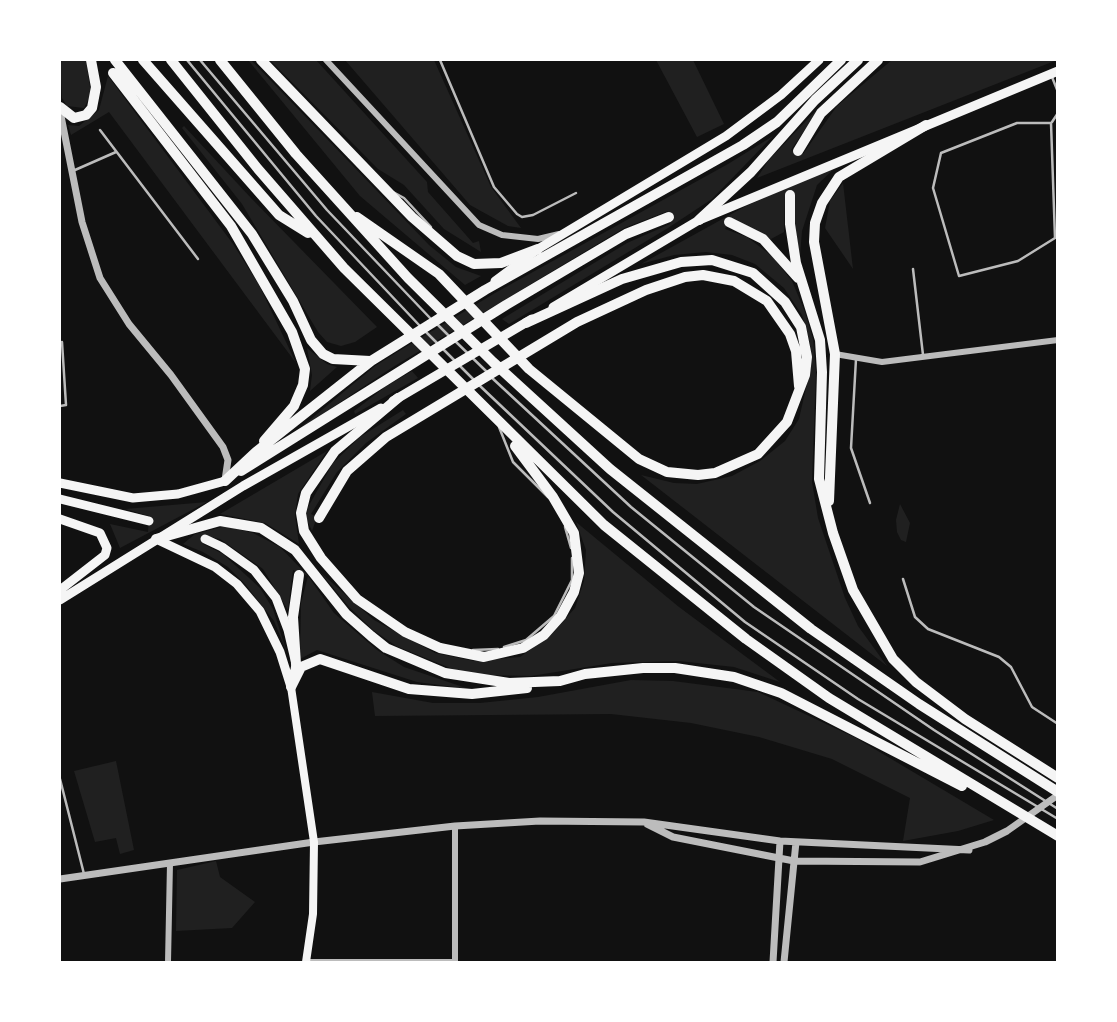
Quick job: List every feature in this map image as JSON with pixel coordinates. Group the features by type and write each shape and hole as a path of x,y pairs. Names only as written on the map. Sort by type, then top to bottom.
{"highway":[{"path":"60,109 74,118 86,115 92,108 96,87 91,60"},
{"path":"115,60 252,234 293,301 311,340 323,354 332,359 371,361"},
{"path":"143,60 279,215 317,238"},
{"path":"171,60 317,238 403,330 604,525 746,639 829,698 1054,834"},
{"path":"220,60 345,209 493,362 610,469 811,629 1058,794"},
{"path":"261,60 439,243 474,264 501,263 538,249"},
{"path":"225,481 256,452 371,361 485,290 743,145 777,122 841,60"},
{"path":"699,220 751,172 815,100 858,60"},
{"path":"798,151 808,129 821,113 878,60"},
{"path":"113,73 231,226 266,283 301,355 305,369 301,395 256,452"},
{"path":"833,533 828,475 835,402 835,354 814,242 815,223 822,202 839,177 853,166 926,125"},
{"path":"790,195 793,250 807,298"},
{"path":"345,209 439,274 528,369 628,451 667,472 698,475 733,467 758,454 787,422 800,390 807,357 801,327 769,285 753,273 728,264 698,260 663,266 622,279 526,323"},
{"path":"225,481 506,305 626,234 669,217"},
{"path":"729,222 749,230 775,248 799,279 819,328 822,372 819,479 833,533 861,607 893,659 916,682 965,719 1058,778"},
{"path":"319,518 337,485 355,463 412,421 600,310 685,277 703,275 720,278 751,289 767,301 783,321 796,351 800,390"},
{"path":"398,398 335,451 306,493 301,513 304,531 321,558 357,599 416,638 465,656 504,655 544,635 561,616 574,592 579,562 570,523 498,424"},
{"path":"156,539 220,521 261,528 295,550 346,614 386,648 427,666 465,678 509,683 560,681"},
{"path":"296,664 293,617 299,575"},
{"path":"291,687 301,667 320,659 391,684 441,693 499,692 585,674 675,667 734,677 781,693 1004,805"}],"main road":[{"path":"485,290 538,249 726,136 781,95 819,60"},
{"path":"60,600 156,539 699,220 1054,72"},
{"path":"60,483 133,498 178,494 225,481"},
{"path":"60,499 149,521"},
{"path":"60,519 100,533 107,548 105,555 60,590"},
{"path":"156,539 215,567 237,584 260,611 291,687 314,842 313,914 306,962"},
{"path":"205,539 237,556 267,583 288,630 296,664 291,687"}],"street":[{"path":"326,60 485,230 538,239 571,231"},
{"path":"60,109 82,222 100,278 129,324 171,375 223,447 228,460 225,481"},
{"path":"835,354 882,362 923,359 1058,340"},
{"path":"644,822 673,837 794,861 920,862 969,850 1007,831 1058,794"},
{"path":"60,879 314,842 455,826 540,821 644,822 780,841 969,850"},
{"path":"306,962 455,962 455,826"},
{"path":"773,962 780,841"},
{"path":"784,962 796,842"},
{"path":"169,962 170,863"}],"lane":[{"path":"187,60 356,259 502,409 585,488 745,622 858,699 1058,820"},
{"path":"200,60 366,253 581,463 754,607 1017,785 1058,809"},
{"path":"440,60 494,187 517,214 522,217 534,215 576,193"},
{"path":"1054,72 1058,92"},
{"path":"1051,123 1017,122 942,153 933,188 959,276 1018,261 1055,239 1051,123 1058,113"},
{"path":"100,130 198,259"},
{"path":"72,172 116,152"},
{"path":"913,269 923,359"},
{"path":"60,406 66,405 62,342"},
{"path":"856,359 851,448 870,503"},
{"path":"903,579 915,617 928,629 999,657 1011,667 1032,707 1058,724"},
{"path":"60,779 84,876"}],"shaded area":[{"path":"60,60 86,60 91,94 84,108 67,106 62,98"},
{"path":"248,60 251,60 429,245 456,267 481,276 465,285 360,196"},
{"path":"270,60 316,60 427,182 428,192 473,243 479,241 481,252 444,229 404,185 378,169"},
{"path":"345,60 434,60 491,187 521,228 508,226 470,205"},
{"path":"656,60 693,60 724,124 697,137"},
{"path":"892,60 1057,60 757,178 768,161 823,103 791,150 803,154 837,106"},
{"path":"108,76 233,244 259,285 296,363 109,112 71,135 68,125 79,126 99,110"},
{"path":"184,126 377,327 355,342 341,346 327,342 318,332 242,204 182,128"},
{"path":"773,136 712,199 668,228 509,324 502,319 627,243 670,224 668,211 624,228 393,367 294,433 375,366 399,351 495,293 728,164"},
{"path":"838,165 817,185 802,231 800,256 793,215 795,193 785,194 784,232 771,239 731,218 725,229 747,237 772,256 792,281 805,312 813,339 816,372 812,482 818,518 845,598 858,626 887,666 641,475 674,483 697,484 732,476 760,461 785,441 799,419 811,366 810,344 802,315 784,288 755,264 732,255 706,252 674,255 641,264 746,206"},
{"path":"843,183 853,269 825,228 830,201"},
{"path":"307,348 327,364 337,367 310,391 312,375"},
{"path":"412,371 418,378 355,414 354,411 385,387"},
{"path":"403,410 406,414 366,443 337,472 311,514 317,517 312,531 306,518 308,507 333,463 360,437"},
{"path":"327,451 298,494 295,515 299,544 265,523 220,514"},
{"path":"207,502 120,548 110,524 148,532 149,516 125,509"},
{"path":"900,504 910,523 906,542 901,540 897,532 896,520"},
{"path":"576,522 679,607 780,682 734,667 679,661 612,663 531,676 481,675 455,670 396,646 373,630 349,607 320,572 374,620 435,653 474,661 520,657 551,635 575,608 584,581 586,550"},
{"path":"226,526 253,533 280,547 308,576 293,570 288,610 263,569 220,539 206,536 203,544 223,554 260,588 273,609 287,653 274,621 245,584 228,567 183,544 195,534"},
{"path":"308,576 334,613 377,650 404,667 469,689 417,682 317,650 300,659 301,603"},
{"path":"631,680 673,681 758,692 856,738 994,820 958,831 903,841 910,798 832,759 759,737 691,723 611,714 375,716 372,692 433,703 480,703 538,697"},
{"path":"116,761 134,850 120,854 116,838 95,842 74,771"},
{"path":"216,861 220,877 255,902 232,928 176,931 177,870"}]}
